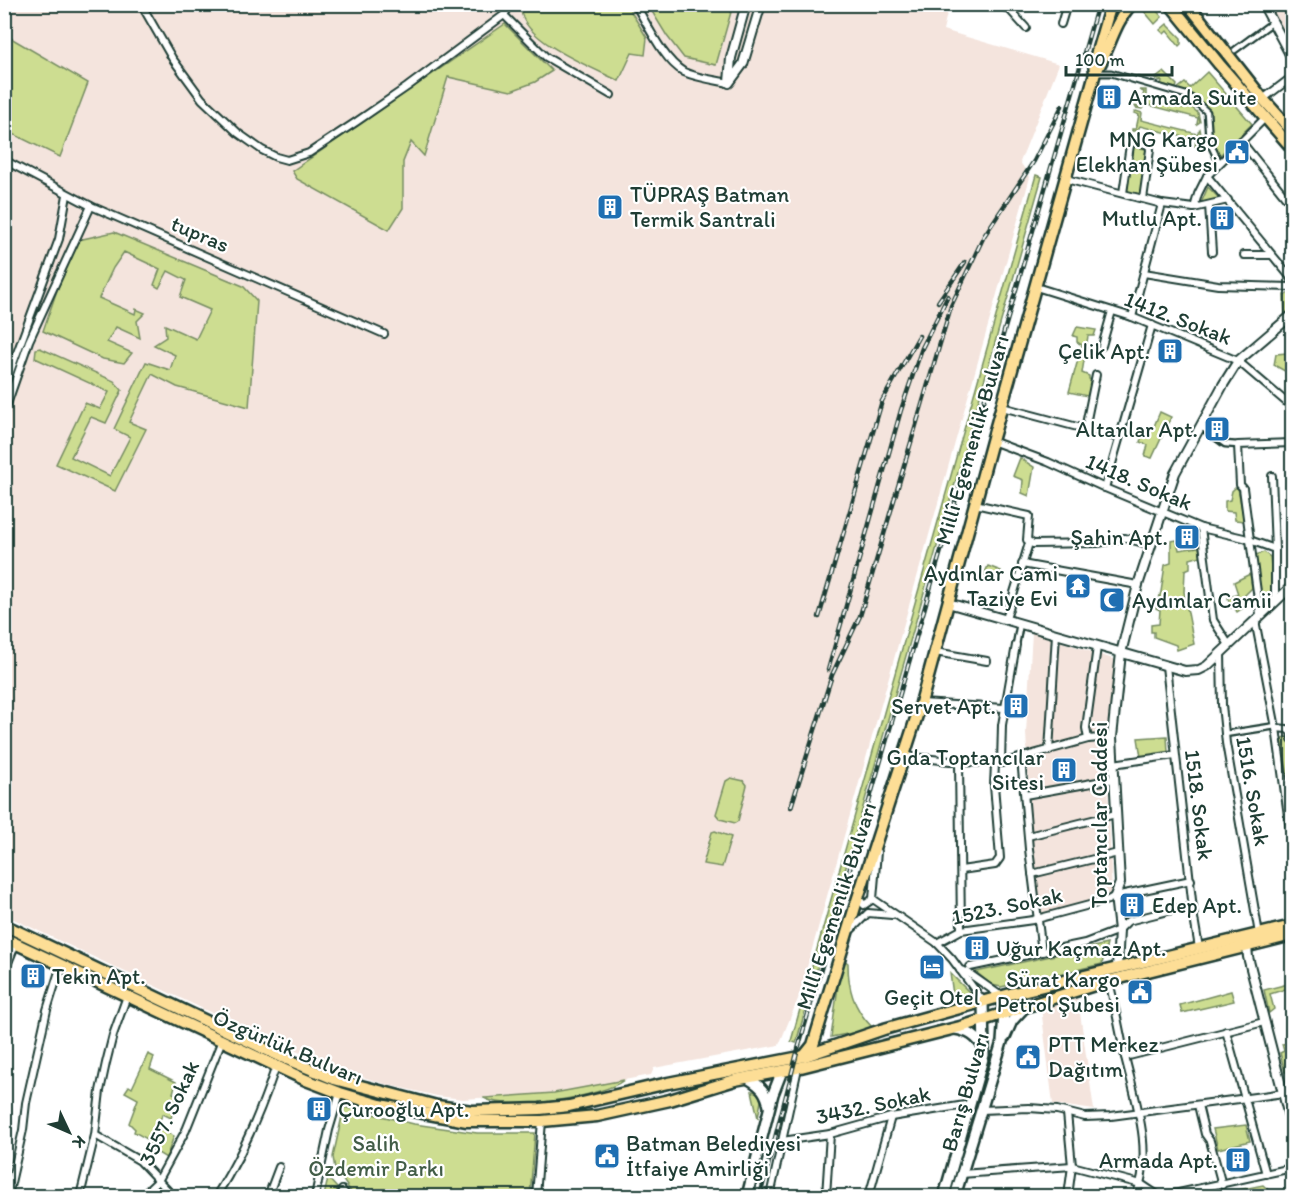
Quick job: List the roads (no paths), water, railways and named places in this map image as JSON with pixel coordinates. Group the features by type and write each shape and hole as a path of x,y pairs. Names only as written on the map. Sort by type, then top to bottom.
{"main road":[{"path":"1095,73 1094,62 1111,4"},
{"path":"1170,4 1265,118 1293,148"},
{"path":"1188,4 1263,99 1293,131"},
{"path":"1095,73 1117,22 1129,6"},
{"name":"Millî Egemenlik Bulvarı","path":"805,1056 813,1045 921,703 1095,73"},
{"name":"Özgürlük Bulvarı","path":"4,925 285,1058 334,1078 398,1097 472,1111 568,1106 635,1090 805,1056 884,1029 1001,996 1293,926"},
{"name":"Özgürlük Bulvarı","path":"10,940 276,1066 340,1093 380,1105 458,1119 542,1121 597,1116 735,1080 798,1068 952,1029 1109,981 1293,935"},
{"name":"Barış Bulvarı","path":"955,1197 1002,1042 1004,1013 1001,996"},
{"name":"Barış Bulvarı","path":"944,1197 984,1055 983,1001"},
{"path":"1002,1042 1012,1021 1024,1008"},
{"path":"820,1021 824,1040 830,1048 843,1055"},
{"path":"952,1029 965,1030 974,1035 984,1048"},
{"path":"747,1197 769,1108 782,1071"},
{"path":"749,1079 760,1086 769,1108"},
{"path":"635,1090 637,1107"}],"street":[{"path":"141,4 178,67 202,99 246,139 276,157 286,160 309,153 407,87 504,15 512,4"},
{"path":"635,4 668,59 676,67 686,73 729,83"},
{"path":"729,83 732,58 746,4"},
{"path":"729,83 743,64 760,4"},
{"path":"995,4 1010,7 1026,28"},
{"path":"1061,24 1067,4"},
{"path":"1263,4 1293,58"},
{"path":"504,15 546,57 611,95"},
{"path":"1235,50 1273,22"},
{"path":"1095,73 1111,73 1194,99 1207,112 1209,141 1219,162"},
{"path":"1263,99 1293,77"},
{"path":"1194,208 1207,176 1265,118"},
{"path":"1123,193 1130,145 1134,141 1140,142 1149,145 1150,150 1143,199"},
{"path":"1240,141 1293,205"},
{"name":"tupras","path":"4,160 91,206 384,334"},
{"path":"1207,176 1293,279"},
{"path":"1066,179 1162,204 1194,208 1228,200"},
{"path":"4,388 59,239 67,195"},
{"path":"1132,317 1162,204"},
{"path":"1209,205 1212,252"},
{"path":"4,413 29,341 91,206"},
{"path":"1244,255 1271,255"},
{"path":"1144,273 1218,285 1293,287"},
{"name":"1412. Sokak","path":"1036,287 1132,317 1238,361 1293,407"},
{"path":"1102,346 1112,311"},
{"name":"Toptancılar Caddesi","path":"1117,969 1119,930 1115,896 1120,883 1112,737 1121,653 1138,585 1175,473 1200,426 1238,361 1291,320"},
{"path":"1105,488 1152,325"},
{"path":"1085,429 1096,375"},
{"path":"1002,407 1119,438"},
{"path":"1200,426 1225,444 1293,443"},
{"name":"1418. Sokak","path":"992,441 1048,462 1201,528 1251,540 1275,549"},
{"path":"1238,445 1240,485 1243,488 1251,540 1257,617 1293,845"},
{"path":"1272,476 1275,602"},
{"path":"975,504 1029,516 1029,543 1006,619"},
{"path":"1201,528 1213,620 1229,645"},
{"path":"1029,543 1098,543 1125,538 1151,545"},
{"path":"1022,564 1138,585"},
{"path":"948,603 1185,671 1199,670 1207,666 1257,617 1293,586"},
{"path":"961,870 995,865 1000,858 994,785 1004,708 1020,623"},
{"path":"1049,751 1056,634"},
{"path":"1088,739 1086,728 1097,647"},
{"path":"935,652 987,661"},
{"name":"1516. Sokak","path":"1221,652 1225,734 1259,934"},
{"name":"1518. Sokak","path":"1166,666 1199,948"},
{"path":"921,703 1004,708"},
{"path":"1225,734 1276,727 1292,732 1293,739"},
{"path":"905,756 998,764 1088,739 1112,737"},
{"path":"1113,764 1175,755"},
{"path":"1021,758 1042,952"},
{"path":"958,762 961,930"},
{"path":"1025,795 1114,779"},
{"path":"1028,836 1116,813"},
{"path":"873,899 879,836"},
{"path":"1032,874 1118,853"},
{"name":"1523. Sokak","path":"937,943 961,930 1038,919 1108,900 1115,896 1191,880"},
{"path":"858,897 864,905 873,899"},
{"path":"873,899 937,943 983,1001"},
{"path":"970,967 1085,943 1119,930 1128,921 1193,907"},
{"path":"848,933 868,913 896,915"},
{"path":"4,970 10,940"},
{"path":"1247,946 1264,1022 1293,1128"},
{"path":"8,1197 23,1130 26,1102 47,1010 61,964"},
{"path":"959,969 967,972 1001,996"},
{"path":"1109,981 1140,1114 1144,1161 1141,1184 1136,1197"},
{"path":"81,1197 95,1135 104,1073 113,1035 127,996"},
{"path":"1125,1057 1264,1022"},
{"path":"1226,1031 1266,1174"},
{"name":"3557. Sokak","path":"142,1197 158,1181 186,1130 222,1040"},
{"path":"216,1197 228,1178 276,1066"},
{"path":"770,1197 798,1068"},
{"path":"981,1110 1029,1108 1057,1110 1085,1117 1140,1114 1293,1092"},
{"path":"315,1197 329,1130 340,1093"},
{"name":"3432. Sokak","path":"782,1141 830,1134 891,1117 971,1104"},
{"path":"1198,1106 1204,1134 1210,1141 1222,1185"},
{"path":"1066,1113 1072,1166 1068,1197"},
{"path":"869,1197 891,1117"},
{"path":"536,1197 542,1121"},
{"path":"826,1197 830,1134"},
{"path":"95,1135 140,1161 173,1197"},
{"path":"962,1174 1072,1166 1141,1184 1159,1197"},
{"path":"268,1197 279,1167"},
{"path":"1165,1197 1293,1168"},
{"path":"342,1190 347,1197"}],"railway":[{"path":"760,1196 798,1049 1098,4"},
{"path":"791,807 832,675 860,616 951,306 984,236 1034,161 1062,106"},
{"path":"938,302 965,262"},
{"path":"828,670 901,410 922,348 948,296"},
{"path":"819,617 882,401 919,336"}],"place":[{"name":"Armada Suite","path":"1109,97"},
{"name":"MNG Kargo Elekhan Şübesi","path":"1237,152"},
{"name":"TÜPRAŞ Batman Termik Santrali","path":"610,207"},
{"name":"Mutlu Apt.","path":"1222,218"},
{"name":"Çelik Apt.","path":"1170,351"},
{"name":"Altanlar Apt.","path":"1217,429"},
{"name":"Şahin Apt.","path":"1187,537"},
{"name":"Aydınlar Cami Taziye Evi","path":"1078,586"},
{"name":"Aydınlar Camii","path":"1112,600"},
{"name":"Servet Apt.","path":"1016,706"},
{"name":"Gıda Toptancılar Sitesi","path":"1064,770"},
{"name":"Edep Apt.","path":"1132,905"},
{"name":"Uğur Kaçmaz Apt.","path":"977,948"},
{"name":"Geçit Otel","path":"932,967"},
{"name":"Tekin Apt.","path":"33,976"},
{"name":"Sürat Kargo Petrol Şubesi","path":"1140,992"},
{"name":"PTT Merkez Dağıtım","path":"1028,1057"},
{"name":"Çurooğlu Apt.","path":"319,1109"},
{"name":"Batman Belediyesi İtfaiye Amirliği","path":"607,1156"},
{"name":"Armada Apt.","path":"1238,1160"}],"park label":[{"name":"Salih Özdemir Parkı","path":"376,1156"}]}
